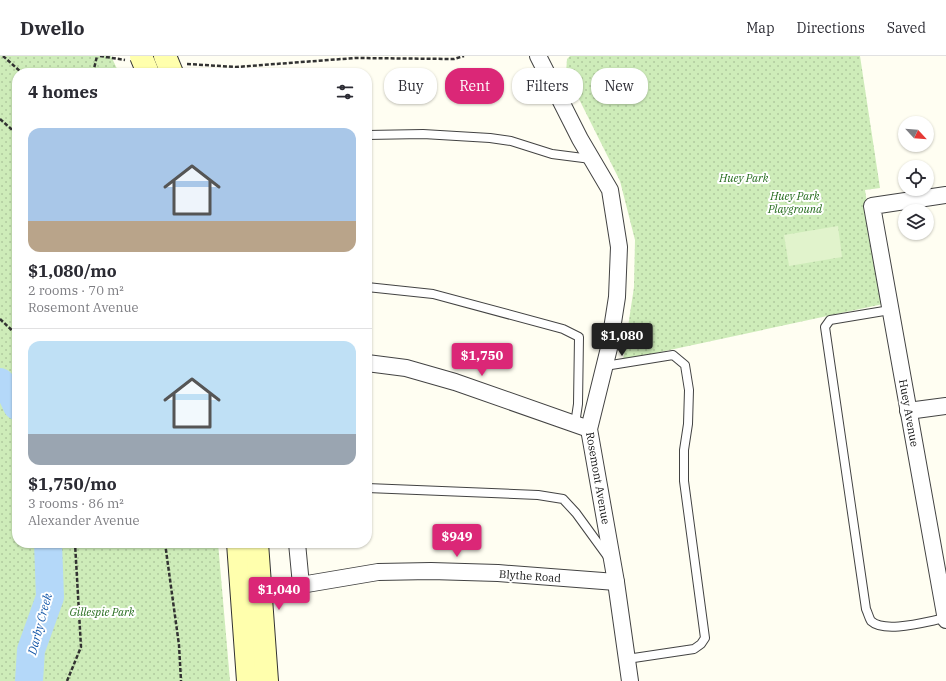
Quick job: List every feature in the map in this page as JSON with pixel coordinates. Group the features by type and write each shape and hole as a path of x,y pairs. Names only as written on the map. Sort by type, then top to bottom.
{"main road":[{"path":"135,58 144,68"},
{"path":"238,548 248,681"},
{"path":"256,548 267,681"}],"street":[{"name":"Rosemont Avenue","path":"538,56 591,158 610,190 619,247 617,297 605,366 582,426 616,582 630,681"},
{"name":"Huey Avenue","path":"945,611 872,206 946,195"},
{"path":"372,364 413,370 455,382 582,426"},
{"path":"908,411 946,406"},
{"name":"Blythe Road","path":"297,548 300,585 378,572 431,571 498,573 616,582"}],"lane":[{"path":"372,135 423,134 490,138 511,141 556,155 591,158"},
{"path":"372,288 433,294 563,329 579,337 578,404 582,426"},
{"path":"890,310 830,320 825,327 866,609 871,621 890,628 945,611"},
{"path":"605,366 638,362 673,355 685,365 689,390 688,424 684,450 684,481 705,638 701,644 694,649 627,659"},
{"path":"372,488 538,495 563,500 576,513 612,562"}],"path":[{"path":"3,56 16,68"},
{"path":"94,68 98,56 135,58"},
{"path":"173,64 236,67 355,58 454,59 464,56"},
{"path":"0,119 12,130"},
{"path":"0,319 12,330"},
{"path":"68,681 81,647 75,548"},
{"path":"166,548 179,645 181,681"}],"green space":[{"name":"Gillespie Park","path":"0,56 111,56 117,68 12,68 12,548 218,548 230,681 0,681"},
{"name":"Huey Park","path":"570,56 860,56 880,188 865,190 883,304 623,360 634,287 635,240 620,181 582,104 583,104 583,68 566,68 567,59"},
{"path":"838,226 842,257 789,266 784,235"}],"waterway":[{"name":"Darby Creek","path":"0,382 10,391 12,395"},
{"name":"Darby Creek","path":"29,681 31,650 50,597 48,548"}],"park label":[{"name":"Huey Park Playground","path":"795,202"}]}
